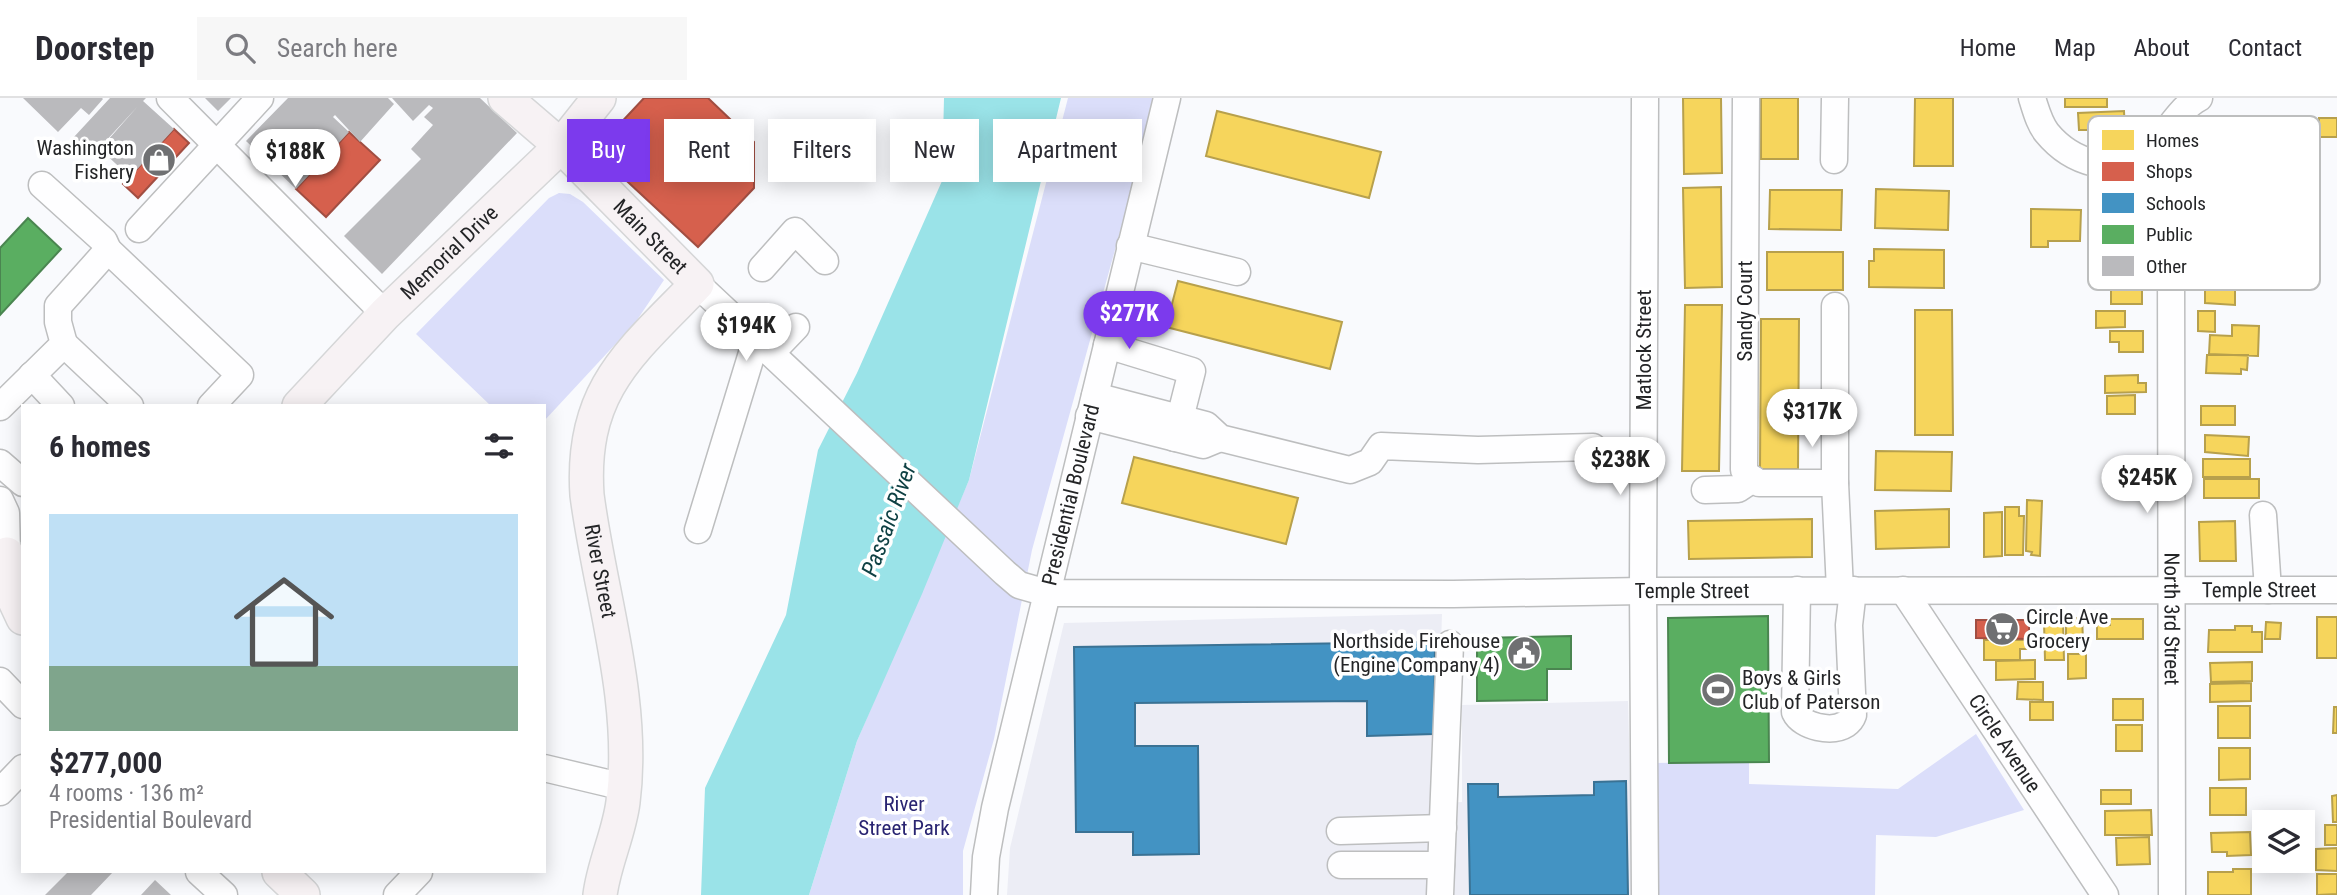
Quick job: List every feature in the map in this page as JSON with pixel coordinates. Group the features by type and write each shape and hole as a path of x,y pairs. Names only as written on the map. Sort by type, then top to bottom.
{"main road":[{"name":"Main Street","path":"505,98 561,146 697,284"},
{"name":"Memorial Drive","path":"301,404 385,314 561,146 599,98"},
{"name":"River Street","path":"600,895 623,801 625,735 614,653 591,527 585,470 587,442 597,404 611,378 626,358 697,284"},
{"path":"10,553 9,588 21,614"},
{"path":"0,611 21,626"},
{"path":"280,873 303,895"}],"street":[{"path":"170,98 385,314"},
{"path":"139,229 260,98"},
{"name":"Presidential Boulevard","path":"984,895 986,857 995,808 1167,98"},
{"name":"Matlock Street","path":"1645,98 1645,895"},
{"name":"Sandy Court","path":"1746,98 1744,470 1753,479"},
{"path":"1834,160 1835,98"},
{"path":"2032,98 2040,123 2047,133 2064,150 2088,162"},
{"path":"2179,116 2199,98"},
{"path":"42,185 104,241 108,250 240,375 213,404"},
{"path":"762,268 795,231 825,261"},
{"path":"1130,246 1237,272"},
{"path":"108,250 58,306 58,322 64,344 128,404"},
{"name":"Main Street","path":"697,284 1019,585 1046,593"},
{"name":"North 3rd Street","path":"2171,290 2172,895"},
{"path":"1797,590 1795,712 1798,719 1811,727 1839,727 1848,724 1853,715 1849,625 1835,482 1835,306"},
{"path":"698,530 763,347 796,327"},
{"path":"0,407 64,344"},
{"path":"1107,345 1192,371 1177,428"},
{"path":"32,375 59,404"},
{"path":"1092,406 1177,428 1206,425 1220,438 1350,470 1370,462 1381,446 1478,450 1593,447"},
{"path":"0,463 21,481"},
{"path":"1705,490 1738,489 1753,479 1759,483 1835,482"},
{"path":"0,500 6,513 10,553"},
{"path":"2263,516 2268,590"},
{"name":"Circle Avenue","path":"1903,590 2105,895"},
{"name":"Temple Street","path":"1046,593 2337,590"},
{"path":"1440,895 1450,644"},
{"path":"546,768 624,787"},
{"path":"0,792 21,770"},
{"path":"1340,831 1443,828"},
{"path":"1341,864 1441,865"},
{"path":"200,873 224,895"},
{"path":"397,895 418,873"}],"shaded area":[{"path":"1442,614 1436,803 1462,802 1462,705 1628,701 1633,895 1007,895 1010,848 1064,623"}],"green space":[{"name":"River Street Park","path":"1068,98 1157,98 1142,152 1142,119 1063,119"},
{"name":"River Street Park","path":"1046,182 1134,182 1032,550 994,739 963,851 963,895 809,895 857,741 969,480"},
{"path":"559,193 570,194 583,202 664,280 635,323 546,419 546,404 489,404 416,334 549,198"},
{"path":"1976,734 2024,810 1936,837 1876,835 1875,895 1651,895 1652,763 1749,762 1749,784 1898,789"}],"water":[{"name":"Passaic River","path":"944,98 1061,98 1056,119 993,119 993,182 1041,182 969,480 857,741 809,895 701,895 705,788 786,615 818,450 857,373 942,182 979,182 979,119 943,119"}],"building: Homes":[{"path":"1683,98 1721,98 1722,173 1684,174"},
{"path":"1761,98 1798,98 1798,159 1761,159"},
{"path":"1915,98 1953,98 1953,166 1914,166"},
{"path":"2065,98 2107,98 2107,107 2065,107"},
{"path":"1217,111 1381,152 1369,198 1206,156"},
{"path":"2124,111 2124,116 2088,116 2088,130 2079,130 2078,113"},
{"path":"2320,118 2337,118 2337,137 2320,137"},
{"path":"1721,187 1722,287 1685,288 1683,188"},
{"path":"1876,189 1949,191 1948,230 1875,228"},
{"path":"1770,190 1842,190 1841,230 1769,229"},
{"path":"2031,209 2081,210 2080,241 2048,241 2048,247 2031,247"},
{"path":"1874,249 1944,250 1944,288 1869,287 1869,261 1874,261"},
{"path":"1767,252 1843,252 1843,290 1767,290"},
{"path":"1178,281 1342,322 1330,369 1166,327"},
{"path":"2111,290 2142,290 2142,304 2111,304"},
{"path":"2205,290 2235,290 2235,305 2205,303"},
{"path":"1685,305 1722,305 1719,471 1682,471"},
{"path":"1915,310 1952,310 1953,435 1915,435"},
{"path":"2096,311 2125,311 2125,327 2096,328"},
{"path":"2198,311 2215,311 2215,332 2198,331"},
{"path":"1761,319 1799,319 1798,469 1760,469"},
{"path":"2232,325 2259,326 2258,356 2209,354 2210,335 2232,336"},
{"path":"2110,331 2143,331 2143,352 2119,352 2119,342 2110,342"},
{"path":"2207,355 2248,355 2247,370 2241,369 2241,374 2206,373"},
{"path":"2138,375 2138,383 2146,383 2146,392 2105,393 2105,376"},
{"path":"2135,395 2135,414 2107,414 2107,396"},
{"path":"2201,406 2235,406 2235,425 2201,425"},
{"path":"2205,435 2249,437 2248,456 2205,452"},
{"path":"1876,451 1952,452 1951,491 1875,490"},
{"path":"1134,457 1298,498 1286,544 1122,503"},
{"path":"2203,459 2250,459 2250,477 2203,477"},
{"path":"2204,479 2259,479 2259,498 2204,498"},
{"path":"2027,500 2042,501 2040,556 2026,551"},
{"path":"2005,507 2019,507 2019,516 2024,516 2023,555 2005,555"},
{"path":"1949,509 1949,547 1876,549 1875,511"},
{"path":"2002,512 2002,556 1984,557 1984,513"},
{"path":"1812,519 1812,557 1689,559 1688,521"},
{"path":"2235,521 2236,561 2200,561 2199,522"},
{"path":"2317,617 2337,617 2337,658 2317,658"},
{"path":"2082,618 2083,639 2066,640 2066,619"},
{"path":"2110,619 2143,619 2143,639 2097,639 2097,625 2110,625"},
{"path":"2063,621 2064,660 2045,660 2044,622"},
{"path":"2266,622 2281,623 2280,639 2265,639"},
{"path":"2235,626 2252,626 2252,632 2262,632 2262,652 2208,652 2209,630 2235,630"},
{"path":"1984,640 2031,640 2031,649 2020,649 2020,660 1984,660"},
{"path":"2068,654 2086,654 2086,678 2068,679"},
{"path":"2035,660 2035,679 1996,680 1996,661"},
{"path":"2252,662 2252,681 2211,682 2210,663"},
{"path":"2018,682 2043,682 2043,700 2017,699"},
{"path":"2251,683 2251,701 2210,702 2210,684"},
{"path":"2113,699 2143,699 2143,720 2113,720"},
{"path":"2030,702 2053,702 2053,720 2030,720"},
{"path":"2218,706 2250,706 2250,738 2218,738"},
{"path":"2334,707 2337,707 2337,733 2333,733"},
{"path":"2116,725 2142,725 2142,751 2116,751"},
{"path":"2219,748 2250,748 2250,779 2219,780"},
{"path":"2210,788 2246,788 2246,815 2210,815"},
{"path":"2101,790 2131,790 2131,804 2101,804"},
{"path":"2337,795 2337,822 2333,822 2332,796"},
{"path":"2151,810 2152,835 2105,835 2105,811"},
{"path":"2325,825 2337,825 2337,845 2325,845"},
{"path":"2250,832 2251,855 2227,856 2227,852 2212,852 2211,833"},
{"path":"2149,837 2150,864 2117,865 2116,838"},
{"path":"2337,848 2337,871 2316,870 2316,849"},
{"path":"2233,869 2251,869 2251,895 2208,895 2208,872 2233,872"},
{"path":"2317,874 2337,874 2337,894 2317,895"}],"building: Shops":[{"path":"644,98 708,98 730,119 664,119 664,182 754,182 754,188 698,247 628,182 650,182 650,119 624,119"},
{"name":"Washington Fishery","path":"174,129 189,143 138,198 123,184"},
{"path":"349,132 380,160 326,217 296,189"},
{"name":"Circle Ave Grocery","path":"1976,620 2029,620 2029,639 1976,638"}],"building: Schools":[{"path":"1435,642 1434,734 1367,736 1367,701 1135,703 1135,746 1198,746 1199,854 1133,855 1133,832 1076,832 1074,647"},
{"path":"1626,781 1628,895 1470,895 1468,784 1498,784 1498,797 1594,795 1594,782"}],"building: Public":[{"path":"28,218 61,249 0,315 0,248"},
{"name":"Boys & Girls Club of Paterson","path":"1768,616 1769,762 1669,763 1668,618"},
{"name":"Northside Firehouse (Engine Company 4)","path":"1571,636 1571,669 1547,669 1547,700 1477,701 1477,638"}],"building: Other":[{"path":"23,98 103,99 89,115 81,108 58,132"},
{"path":"110,98 146,98 143,101 174,129 130,177 100,149 138,106 92,156 73,138"},
{"path":"205,98 231,98 218,111"},
{"path":"288,98 388,98 394,104 360,142 335,115 333,117 349,132 296,189 246,141"},
{"path":"392,98 480,98 517,133 382,274 344,236 421,159 411,149 433,125 424,117 433,108 429,105 413,121"},
{"path":"67,873 112,873 91,895 45,895"},
{"path":"155,880 171,895 141,895"}],"place":[{"name":"Washington Fishery","path":"159,160"},
{"name":"Circle Ave Grocery","path":"2002,629"},
{"name":"Northside Firehouse (Engine Company 4)","path":"1524,653"},
{"name":"Boys & Girls Club of Paterson","path":"1718,690"}]}
